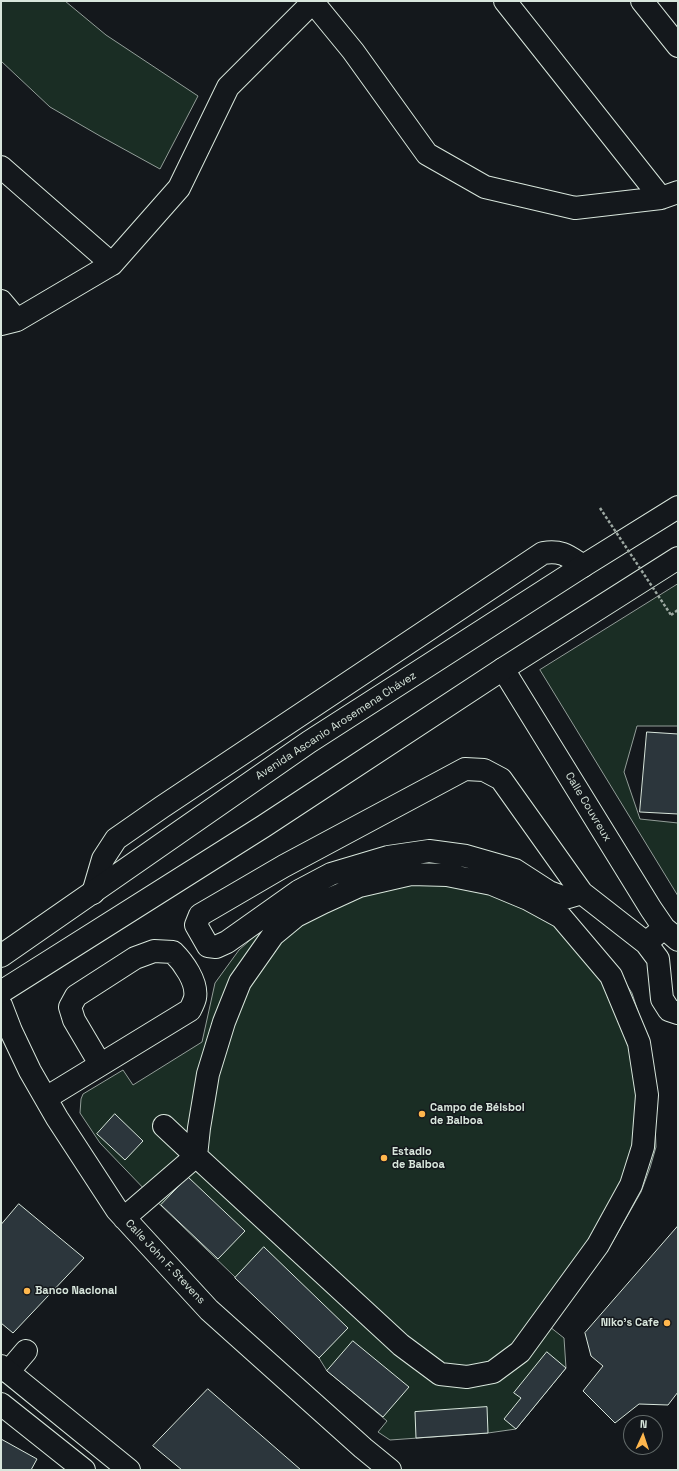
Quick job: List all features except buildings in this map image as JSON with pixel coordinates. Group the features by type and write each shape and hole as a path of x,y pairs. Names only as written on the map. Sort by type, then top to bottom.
{"main road":[{"path":"1,300 9,322 112,264 179,188 228,87 312,1 353,51 426,154 484,187 575,208 669,195"},
{"path":"505,1 669,195"},
{"path":"642,1 678,46"},
{"path":"1,167 112,264"},
{"name":"Avenida Ascanio Arosemena Chávez","path":"1,956 309,742 583,566 678,507"},
{"path":"93,893 103,859 116,840 162,807 543,553 553,551 562,553 583,566"},
{"path":"1,992 270,822 503,669 678,558"},
{"name":"Calle Couvreux","path":"503,669 651,910 671,934"},
{"path":"582,893 565,898 549,892 515,870 466,856 430,851 381,859 331,874 299,891 227,942 216,947 208,946 196,925 200,915 284,866 465,769 484,770 501,779 582,893 646,943 658,959 662,999 669,1010 678,1013"},
{"path":"284,866 299,891"},
{"path":"124,1218 196,1156 198,1128 208,1074 224,1022 240,982 273,935 296,916 359,886 411,874 447,875 492,884 528,899 560,917 611,976 639,1043 647,1095 643,1147 631,1185 598,1245 520,1352 493,1372 466,1377 440,1374 401,1345 196,1156 164,1126"},
{"path":"646,943 671,934"},
{"path":"46,1098 190,1010 196,997 193,980 181,960 173,952 154,952 135,958 76,996 70,1008 74,1020 100,1064"},
{"name":"Calle John F. Stevens","path":"1,1005 11,1031 30,1071 57,1118 117,1210 209,1310 390,1470"},
{"path":"26,1351 4,1369 129,1470"},
{"path":"1,1404 84,1470"}],"path":[{"path":"600,508 671,615 678,610"}],"green space":[{"path":"1,1 65,1 106,35 198,96 160,169 50,107 1,61"},
{"path":"678,584 678,726 637,726 624,772 640,819 678,823 678,896 540,670"},
{"name":"Campo de Béisbol de Balboa","path":"360,873 487,874 612,962 632,993 647,1039 654,1097 656,1147 650,1168 641,1192 612,1243 550,1327 564,1338 566,1368 516,1429 488,1433 390,1440 378,1432 387,1421 327,1371 319,1358 150,1195 100,1143 80,1113 83,1094 123,1070 133,1085 202,1042 215,983 239,950 277,916 319,889"}],"place":[{"name":"Campo de Béisbol de Balboa","path":"422,1114"},
{"name":"Estadio de Balboa","path":"384,1158"},
{"name":"Banco Nacional","path":"27,1291"},
{"name":"Niko's Cafe","path":"667,1323"}]}
